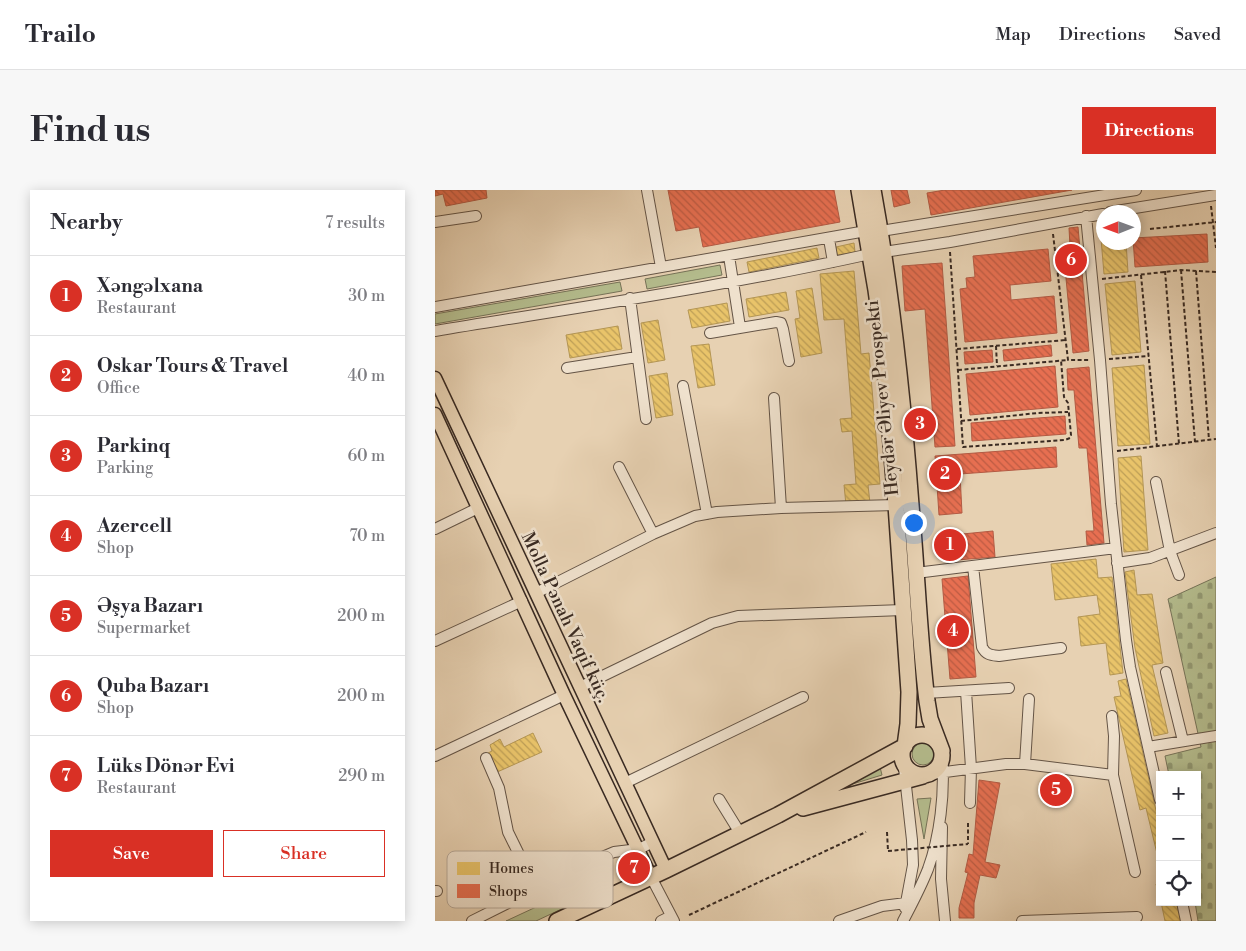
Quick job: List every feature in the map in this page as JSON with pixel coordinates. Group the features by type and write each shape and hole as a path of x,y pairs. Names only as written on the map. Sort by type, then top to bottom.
{"highway":[{"name":"Heydər Əliyev Prospekti","path":"859,190 873,231 895,332 926,693 936,766"},
{"name":"Heydər Əliyev Prospekti","path":"873,190 873,231"},
{"name":"Heydər Əliyev Prospekti","path":"877,253 909,701 909,724 904,752"},
{"path":"922,735 935,740 936,766 916,774 910,771 904,752 909,740 915,736 922,735"},
{"path":"613,895 904,752"},
{"path":"778,814 905,780 936,766"},
{"path":"557,921 585,908"}],"main road":[{"name":"Molla Pənah Vaqif küç.","path":"435,378 666,870"},
{"name":"Molla Pənah Vaqif küç.","path":"435,414 651,877"}],"street":[{"path":"647,190 661,267"},
{"path":"435,307 873,231 1136,190"},
{"path":"1141,207 1213,195"},
{"path":"435,330 630,298 1096,215"},
{"path":"435,222 476,216"},
{"path":"1086,216 1117,563 1130,667 1156,782"},
{"path":"829,239 833,262"},
{"path":"729,256 740,327"},
{"path":"630,298 646,419"},
{"path":"711,333 740,327 781,323 789,361"},
{"path":"567,368 637,357"},
{"path":"683,386 707,514"},
{"path":"774,398 781,508"},
{"path":"619,467 653,534"},
{"path":"1156,482 1170,551 1179,575"},
{"path":"536,593 653,534 695,516 781,508 896,506"},
{"path":"435,529 479,508"},
{"path":"1117,563 1150,558 1216,532"},
{"path":"916,573 1116,548"},
{"path":"973,566 982,647 985,652 989,655 999,656 1061,648"},
{"path":"435,641 522,601"},
{"path":"580,687 723,619 738,616 903,610"},
{"path":"1166,672 1183,741"},
{"path":"926,693 1009,688"},
{"path":"966,690 971,768 970,803"},
{"path":"435,756 565,695"},
{"path":"625,783 803,697"},
{"path":"1025,764 1029,699"},
{"path":"1112,716 1114,736 1113,775 1135,872"},
{"path":"1148,747 1216,736"},
{"name":"Heydər Əliyev Prospekti","path":"902,921 913,865 904,752"},
{"path":"486,758 499,788 508,832 517,851"},
{"path":"936,766 971,768 1025,764 1113,775"},
{"name":"Heydər Əliyev Prospekti","path":"902,921 929,866 943,794 936,766"},
{"path":"943,794 941,879 945,921"},
{"path":"719,799 740,833"},
{"path":"613,852 639,849 653,842"},
{"path":"651,877 673,918 661,921"},
{"path":"839,921 882,906 906,903"},
{"path":"1183,906 1186,921"},
{"path":"472,921 498,908"},
{"path":"1022,921 1137,917"}],"path":[{"path":"1213,195 1216,248"},
{"path":"1150,229 1215,222"},
{"path":"1051,223 1068,360"},
{"path":"949,242 963,447 1068,439 1071,435 1069,403 1064,397 1061,360"},
{"path":"1181,270 1195,442"},
{"path":"1092,280 1165,271 1196,270 1216,272"},
{"path":"1196,270 1209,440"},
{"path":"1165,271 1179,444"},
{"path":"1141,275 1157,446"},
{"path":"957,349 1066,340"},
{"path":"996,346 997,366"},
{"path":"958,370 1061,360 1100,360 1149,356"},
{"path":"961,421 1038,413 1069,412"},
{"path":"1107,452 1216,439"},
{"path":"887,832 888,851 968,844 968,823"},
{"path":"689,915 866,832"}],"green space":[{"path":"720,265 722,275 647,289 645,279"},
{"path":"620,282 622,291 435,324 435,314"},
{"path":"1216,577 1216,921 1198,921 1196,906 1201,906 1201,771 1168,771 1165,756 1201,747 1168,599"},
{"path":"923,743 931,746 934,754 931,762 923,765 915,762 912,754 915,746"},
{"path":"879,763 882,775 833,790"},
{"path":"931,798 924,839 917,799"},
{"path":"534,908 564,908 536,921 506,921"}],"building: Homes":[{"path":"854,243 855,252 837,255 836,247"},
{"path":"817,248 819,258 749,272 747,262"},
{"path":"1102,250 1127,250 1128,272 1104,274"},
{"path":"854,271 861,354 869,353 880,484 868,485 870,503 846,505 844,485 856,484 852,431 842,432 840,419 852,418 844,319 824,320 820,274"},
{"path":"1135,281 1141,352 1112,355 1105,284"},
{"path":"812,288 822,353 801,357 795,319 800,318 796,291"},
{"path":"786,292 789,310 749,317 746,299"},
{"path":"727,303 730,321 692,328 688,310"},
{"path":"658,320 665,360 648,363 641,323"},
{"path":"618,326 622,349 570,358 566,335"},
{"path":"709,344 715,385 698,388 691,346"},
{"path":"1144,365 1150,444 1118,446 1112,368"},
{"path":"667,373 673,415 656,418 649,376"},
{"path":"1141,456 1148,550 1124,552 1118,458"},
{"path":"1096,559 1098,578 1112,577 1123,673 1110,675 1106,643 1081,646 1078,617 1100,614 1097,595 1055,600 1051,564"},
{"path":"1134,570 1137,595 1152,594 1163,663 1152,665 1168,733 1154,736 1135,648 1125,572"},
{"path":"1126,679 1156,810 1156,849 1146,808 1140,810 1114,697 1121,696 1118,681"},
{"path":"533,733 542,752 495,773 486,754 492,751 490,745 500,739 504,747"},
{"path":"1162,906 1178,906 1181,921 1165,921"}],"building: Shops":[{"path":"435,190 486,190 487,198 446,206 443,194 435,196"},
{"path":"668,190 834,190 840,222 703,247 699,227 676,231"},
{"path":"891,190 907,190 910,203 894,207"},
{"path":"945,190 1072,190 931,215 927,193"},
{"path":"1078,227 1089,351 1073,353 1063,246 1070,246 1069,228"},
{"path":"1207,234 1208,262 1135,267 1134,250 1141,250 1141,238"},
{"path":"1048,249 1051,281 1010,285 1011,300 1054,296 1057,333 965,342 960,289 967,288 966,278 975,277 973,256"},
{"path":"942,263 955,446 935,447 925,309 905,311 902,266"},
{"path":"1051,345 1052,356 1004,361 1003,350"},
{"path":"992,350 993,362 965,364 964,352"},
{"path":"1055,366 1058,407 970,415 966,374"},
{"path":"1089,367 1104,543 1087,545 1086,531 1094,531 1087,448 1079,448 1074,390 1068,390 1067,369"},
{"path":"1065,416 1066,434 972,441 971,423"},
{"path":"1056,447 1057,467 960,474 962,513 939,515 935,456"},
{"path":"993,531 995,557 944,561 942,536"},
{"path":"968,576 976,677 950,679 942,579"},
{"path":"979,780 1000,783 985,862 1000,865 996,878 980,875 974,903 974,918 959,918 959,908 968,873 965,872 969,854 973,855"}],"place":[{"name":"Quba Bazarı","path":"1071,260"},
{"name":"Parkinq","path":"920,424"},
{"name":"Oskar Tours & Travel","path":"945,474"},
{"name":"Xəngəlxana","path":"950,545"},
{"name":"Azercell","path":"953,631"},
{"name":"Əşya Bazarı","path":"1056,790"},
{"name":"Lüks Dönər Evi","path":"634,868"}]}
